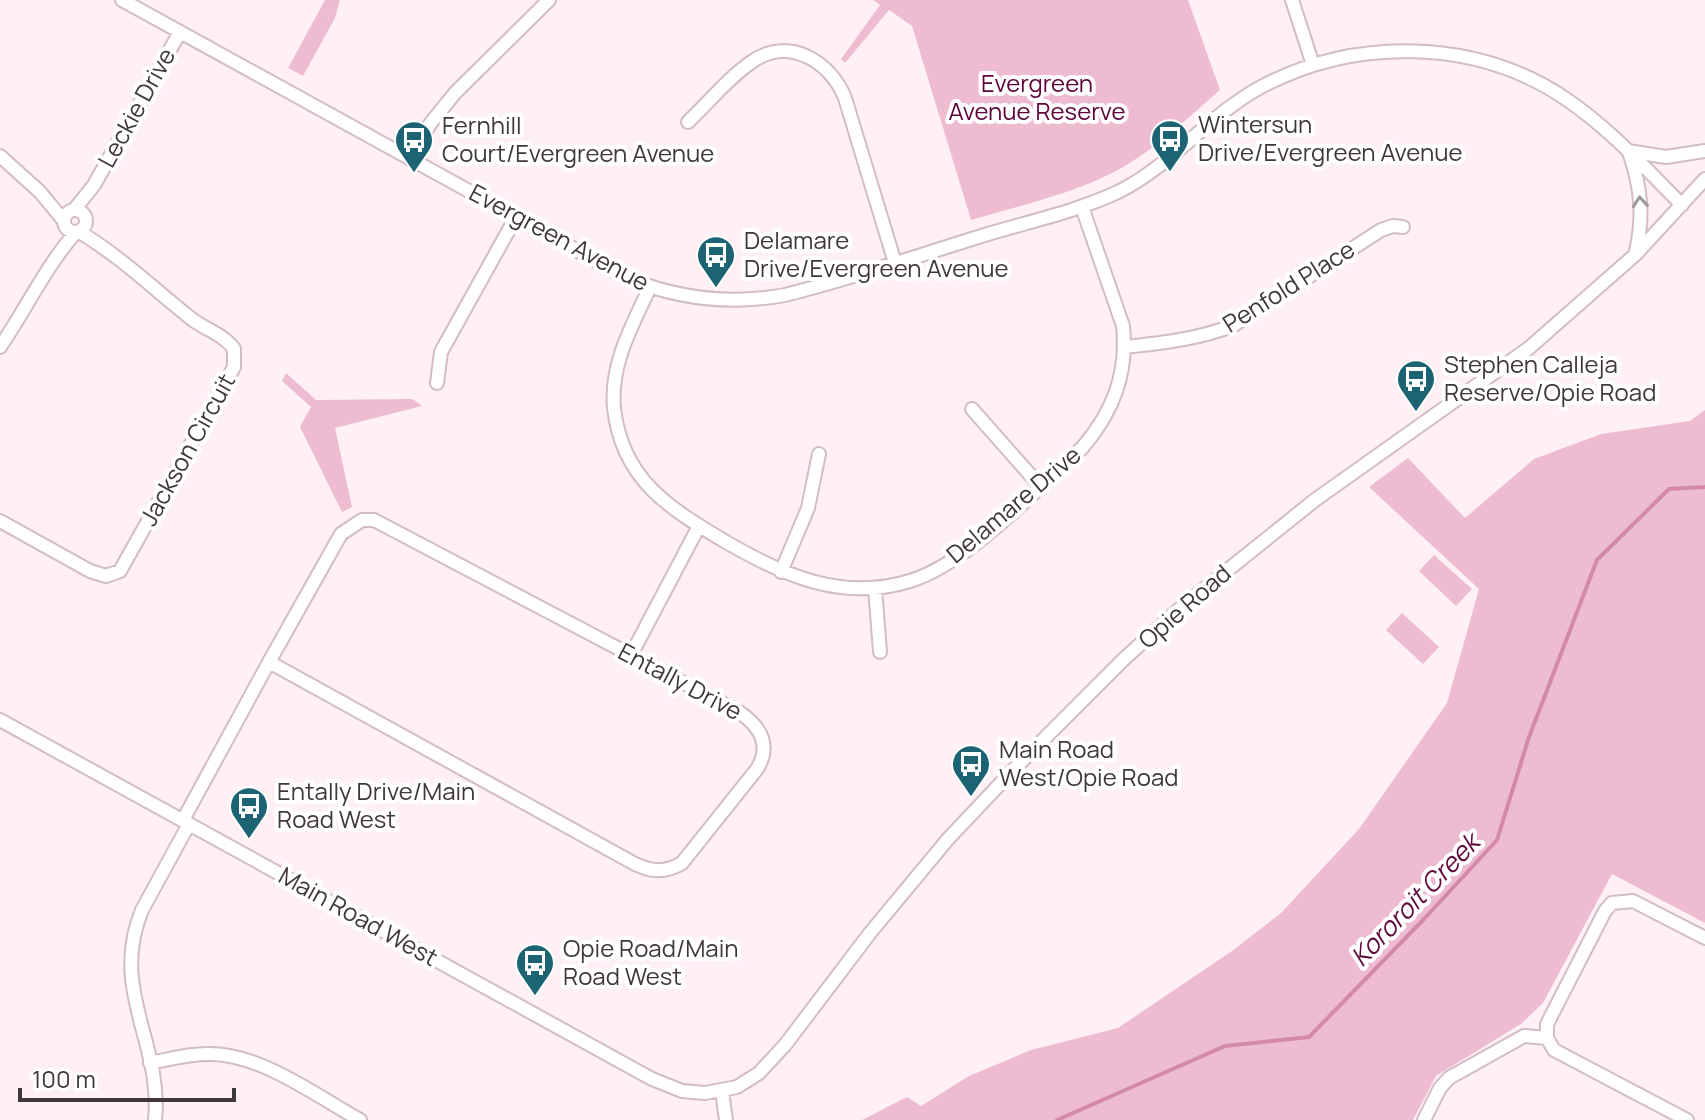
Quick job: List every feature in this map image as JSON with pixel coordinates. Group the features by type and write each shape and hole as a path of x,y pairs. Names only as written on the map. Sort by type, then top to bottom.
{"street":[{"name":"Evergreen Avenue","path":"122,0 627,278 650,287 705,299 762,299 807,290 1082,207 1141,179 1166,162 1208,124 1259,88 1313,65 1351,55 1380,52 1427,51 1481,61 1548,87 1585,113 1682,205"},
{"path":"410,159 430,124 455,93 549,0"},
{"path":"1292,0 1313,65"},
{"name":"Leckie Drive","path":"0,347 28,306 180,32"},
{"path":"688,122 755,60 781,52 816,60 840,85 895,263"},
{"path":"1636,254 1641,233 1641,208 1637,175 1628,151 1666,157 1705,151"},
{"name":"Jackson Circuit","path":"0,156 195,321 230,344 235,355 234,367 120,571 106,576 90,571 0,521"},
{"name":"Opie Road","path":"722,1091 749,1080 770,1063 870,933 948,839 1125,658 1184,605 1315,500 1529,348 1636,254 1705,179"},
{"name":"Delamare Drive","path":"650,287 623,344 614,380 617,424 629,458 650,489 661,501 699,526 781,572 825,586 875,588 911,581 960,556 1082,448 1099,429 1118,389 1125,347 1119,309 1082,207"},
{"path":"437,383 441,352 516,217"},
{"name":"Penfold Place","path":"1125,347 1180,340 1225,329 1251,316 1381,230 1403,227"},
{"path":"972,409 1040,486"},
{"path":"781,572 808,508 819,454"},
{"name":"Entally Drive","path":"155,1120 156,1095 130,978 132,942 142,910 269,662 341,534 353,524 369,519 390,527 739,712 757,726 763,739 763,758 690,855 666,871 652,870 635,864 269,662"},
{"path":"631,655 699,526"},
{"path":"875,588 880,652"},
{"name":"Main Road West","path":"0,720 652,1079 695,1093 722,1091"},
{"path":"1687,1120 1554,1050 1547,1038 1547,1024 1612,903 1633,901 1705,938"},
{"path":"1424,1120 1440,1088 1449,1078 1524,1036 1547,1038"},
{"path":"150,1063 196,1054 233,1056 266,1068 360,1120"},
{"path":"722,1091 726,1120"}],"green space":[{"path":"325,0 340,0 335,18 303,76 288,68"},
{"name":"Evergreen Avenue Reserve","path":"873,0 1188,0 1220,90 1160,142 1120,169 1058,195 971,220 912,26 889,10 845,63 841,59 880,5"},
{"path":"286,373 316,400 412,399 422,406 335,428 352,507 342,512 300,427 311,407 282,381"},
{"path":"1705,410 1705,923 1612,874 1543,1003 1521,1024 1436,1076 1413,1120 862,1120 907,1097 921,1106 969,1076 1031,1050 1118,1028 1232,951 1281,913 1359,829 1447,703 1479,589 1369,487 1408,458 1465,518 1534,459 1601,434 1690,421"},
{"path":"1434,555 1472,589 1456,606 1419,571"},
{"path":"1402,613 1439,647 1423,664 1386,630"}],"waterway":[{"name":"Kororoit Creek","path":"1057,1120 1225,1046 1309,1037 1497,840 1529,737 1597,560 1669,489 1705,487"}],"place":[{"name":"Wintersun Drive/Evergreen Avenue","path":"1170,173"},
{"name":"Fernhill Court/Evergreen Avenue","path":"414,174"},
{"name":"Delamare Drive/Evergreen Avenue","path":"716,289"},
{"name":"Stephen Calleja Reserve/Opie Road","path":"1416,413"},
{"name":"Main Road West/Opie Road","path":"971,798"},
{"name":"Entally Drive/Main Road West","path":"249,840"},
{"name":"Opie Road/Main Road West","path":"535,997"}]}
